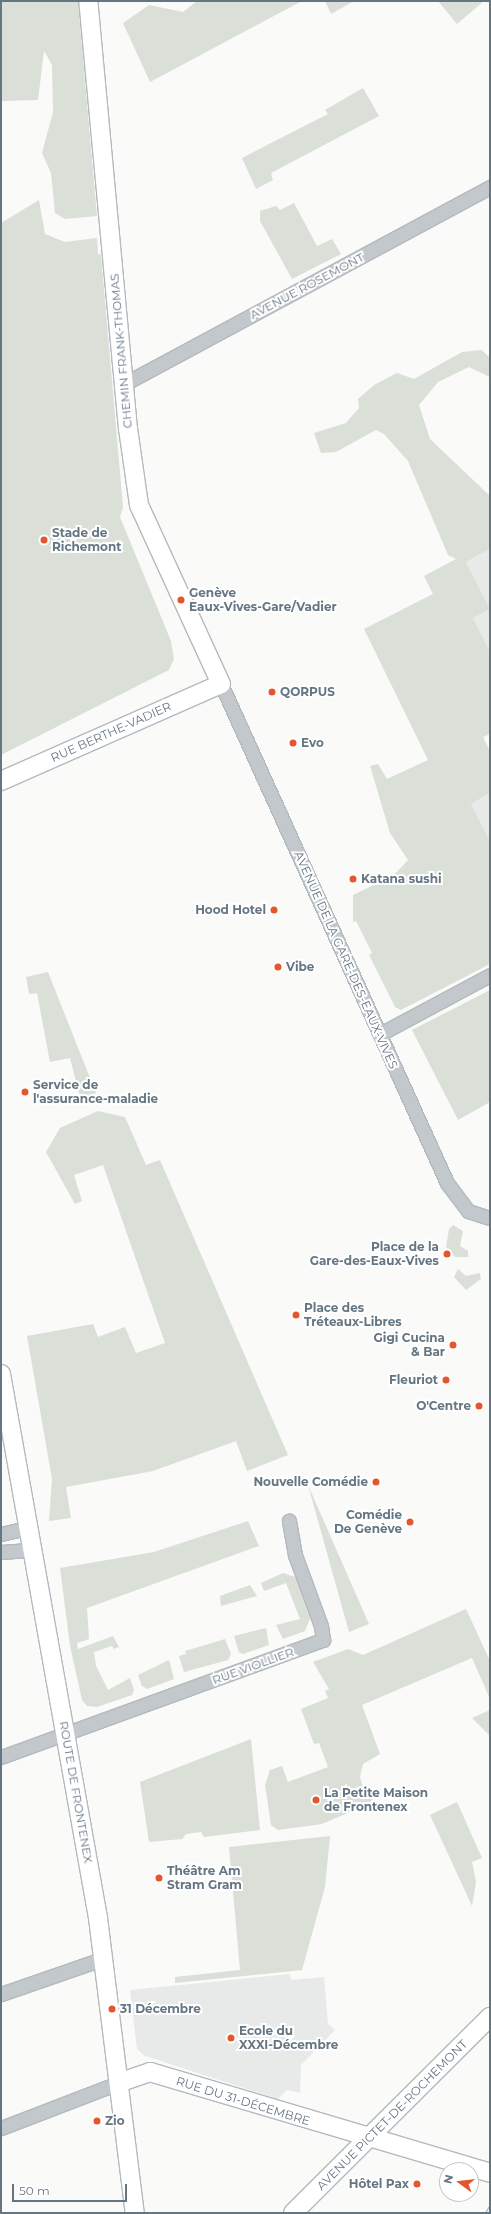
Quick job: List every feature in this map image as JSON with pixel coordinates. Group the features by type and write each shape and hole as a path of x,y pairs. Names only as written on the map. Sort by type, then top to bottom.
{"street":[{"name":"CHEMIN FRANK-THOMAS","path":"88,1 124,384 139,505 221,684"},
{"name":"AVENUE ROSEMONT","path":"124,384 490,187"},
{"name":"RUE BERTHE-VADIER","path":"1,781 221,684"},
{"name":"AVENUE DE LA GARE-DES-EAUX-VIVES","path":"221,684 453,1195 468,1211 490,1218"},
{"path":"380,1034 490,975"},
{"name":"ROUTE DE FRONTENEX","path":"1,1374 105,1958 121,2082 134,2213"},
{"name":"RUE VIOLLIER","path":"65,1733 322,1640 322,1626 295,1555 289,1521"},
{"path":"1,1534 28,1528"},
{"path":"1,1552 32,1550"},
{"path":"1,1757 65,1733"},
{"path":"1,1994 105,1958"},
{"name":"AVENUE PICTET-DE-ROCHEMONT","path":"293,2213 490,2017"},
{"name":"RUE DU 31-DÉCEMBRE","path":"1,2128 150,2072 290,2116 371,2136 490,2173"}],"shaded area":[{"path":"1,1 78,1 97,216 65,219 55,213 51,173 42,153 53,112 52,65 44,51 38,100 1,101"},
{"path":"197,1 302,1 150,82 123,23 149,5 183,12"},
{"path":"325,1 354,1 331,14"},
{"path":"438,1 484,1 457,24"},
{"path":"363,88 379,116 271,173 273,180 256,189 242,158 328,114 325,110"},
{"path":"39,200 45,234 65,242 97,238 98,254 101,255 123,507 120,517 171,641 174,659 169,670 1,755 1,223"},
{"path":"294,203 317,246 332,239 341,254 292,279 260,221 260,211 276,206 280,210"},
{"path":"482,350 490,358 490,377 469,367 438,382 419,405 430,439 490,496 490,549 466,562 490,609 473,618 490,652 490,734 483,737 490,751 490,793 471,804 490,841 490,964 401,1010 395,1007 369,955 372,953 356,921 353,922 353,895 393,876 408,860 390,833 370,766 378,764 387,779 428,760 364,629 433,594 424,576 456,559 448,555 408,461 384,434 376,430 336,452 321,453 314,433 346,423 359,408 358,399 374,385 397,373 414,379 462,352"},
{"path":"490,549 490,609 466,562"},
{"path":"490,609 490,652 473,618"},
{"path":"490,793 490,841 471,804"},
{"path":"48,972 96,1093 81,1101 70,1058 50,1062 37,993 29,994 26,977"},
{"path":"490,990 490,1102 458,1120 412,1030"},
{"path":"98,1111 125,1117 146,1165 160,1160 288,1455 247,1471 236,1441 153,1471 66,1487 71,1518 49,1521 52,1479 27,1336 93,1324 98,1337 125,1327 136,1353 165,1343 103,1165 74,1175 82,1201 75,1204 46,1152 60,1128"},
{"path":"453,1225 463,1231 460,1246 468,1251 468,1257 455,1257 446,1247 449,1229"},
{"path":"458,1269 466,1276 480,1273 481,1279 466,1290 454,1277"},
{"path":"308,1485 369,1624 349,1632"},
{"path":"248,1521 259,1546 87,1608 89,1639 77,1643 78,1649 113,1636 119,1647 114,1649 112,1646 94,1652 96,1666 108,1690 130,1678 134,1690 132,1695 97,1707 87,1706 82,1700 70,1646 60,1568 154,1552"},
{"path":"283,1573 295,1577 310,1619 305,1631 283,1639 276,1625 300,1619 286,1583 264,1591 261,1583"},
{"path":"250,1585 257,1596 221,1606 220,1596"},
{"path":"466,1609 490,1661 490,1699 472,1658 362,1705 380,1754 363,1764 360,1777 364,1791 373,1798 371,1803 322,1824 278,1830 271,1825 265,1785 270,1770 282,1766 288,1782 328,1767 319,1743 314,1744 301,1709 328,1698 325,1691 329,1689 313,1662 348,1649 363,1655"},
{"path":"266,1628 269,1645 243,1654 239,1652 234,1636"},
{"path":"225,1639 231,1654 228,1660 184,1672 179,1656 186,1654 185,1651"},
{"path":"169,1660 174,1679 147,1689 142,1686 138,1675"},
{"path":"490,1710 490,1736 472,1718"},
{"path":"251,1739 260,1830 204,1837 201,1832 186,1834 182,1839 149,1842 140,1782"},
{"path":"457,1802 482,1858 472,1862 476,1882 472,1906 430,1815"},
{"path":"330,1836 325,1887 302,1970 175,1983 175,1977 240,1970 229,1847"},
{"name":"Ecole du XXXI-Décembre","path":"290,1974 291,1980 324,1977 328,2024 335,2030 301,2065 300,2093 287,2090 278,2099 145,2056 137,2049 130,1990"}],"tram line":[{"path":"485,2213 490,2204"}],"place":[{"name":"Stade de Richemont","path":"44,540"},
{"name":"Genève Eaux-Vives-Gare/Vadier","path":"181,600"},
{"name":"QORPUS","path":"272,692"},
{"name":"Evo","path":"293,743"},
{"name":"Katana sushi","path":"353,879"},
{"name":"Hood Hotel","path":"274,910"},
{"name":"Vibe","path":"278,967"},
{"name":"Service de l'assurance-maladie","path":"25,1092"},
{"name":"Place de la Gare-des-Eaux-Vives","path":"447,1254"},
{"name":"Place des Tréteaux-Libres","path":"296,1315"},
{"name":"Gigi Cucina & Bar","path":"453,1345"},
{"name":"Fleuriot","path":"446,1380"},
{"name":"O'Centre","path":"479,1406"},
{"name":"Nouvelle Comédie","path":"376,1482"},
{"name":"Comédie De Genève","path":"410,1522"},
{"name":"La Petite Maison de Frontenex","path":"316,1800"},
{"name":"Théâtre Am Stram Gram","path":"159,1878"},
{"name":"31 Décembre","path":"112,2009"},
{"name":"Ecole du XXXI-Décembre","path":"231,2038"},
{"name":"Zio","path":"97,2121"},
{"name":"Hôtel Pax","path":"417,2184"}]}
